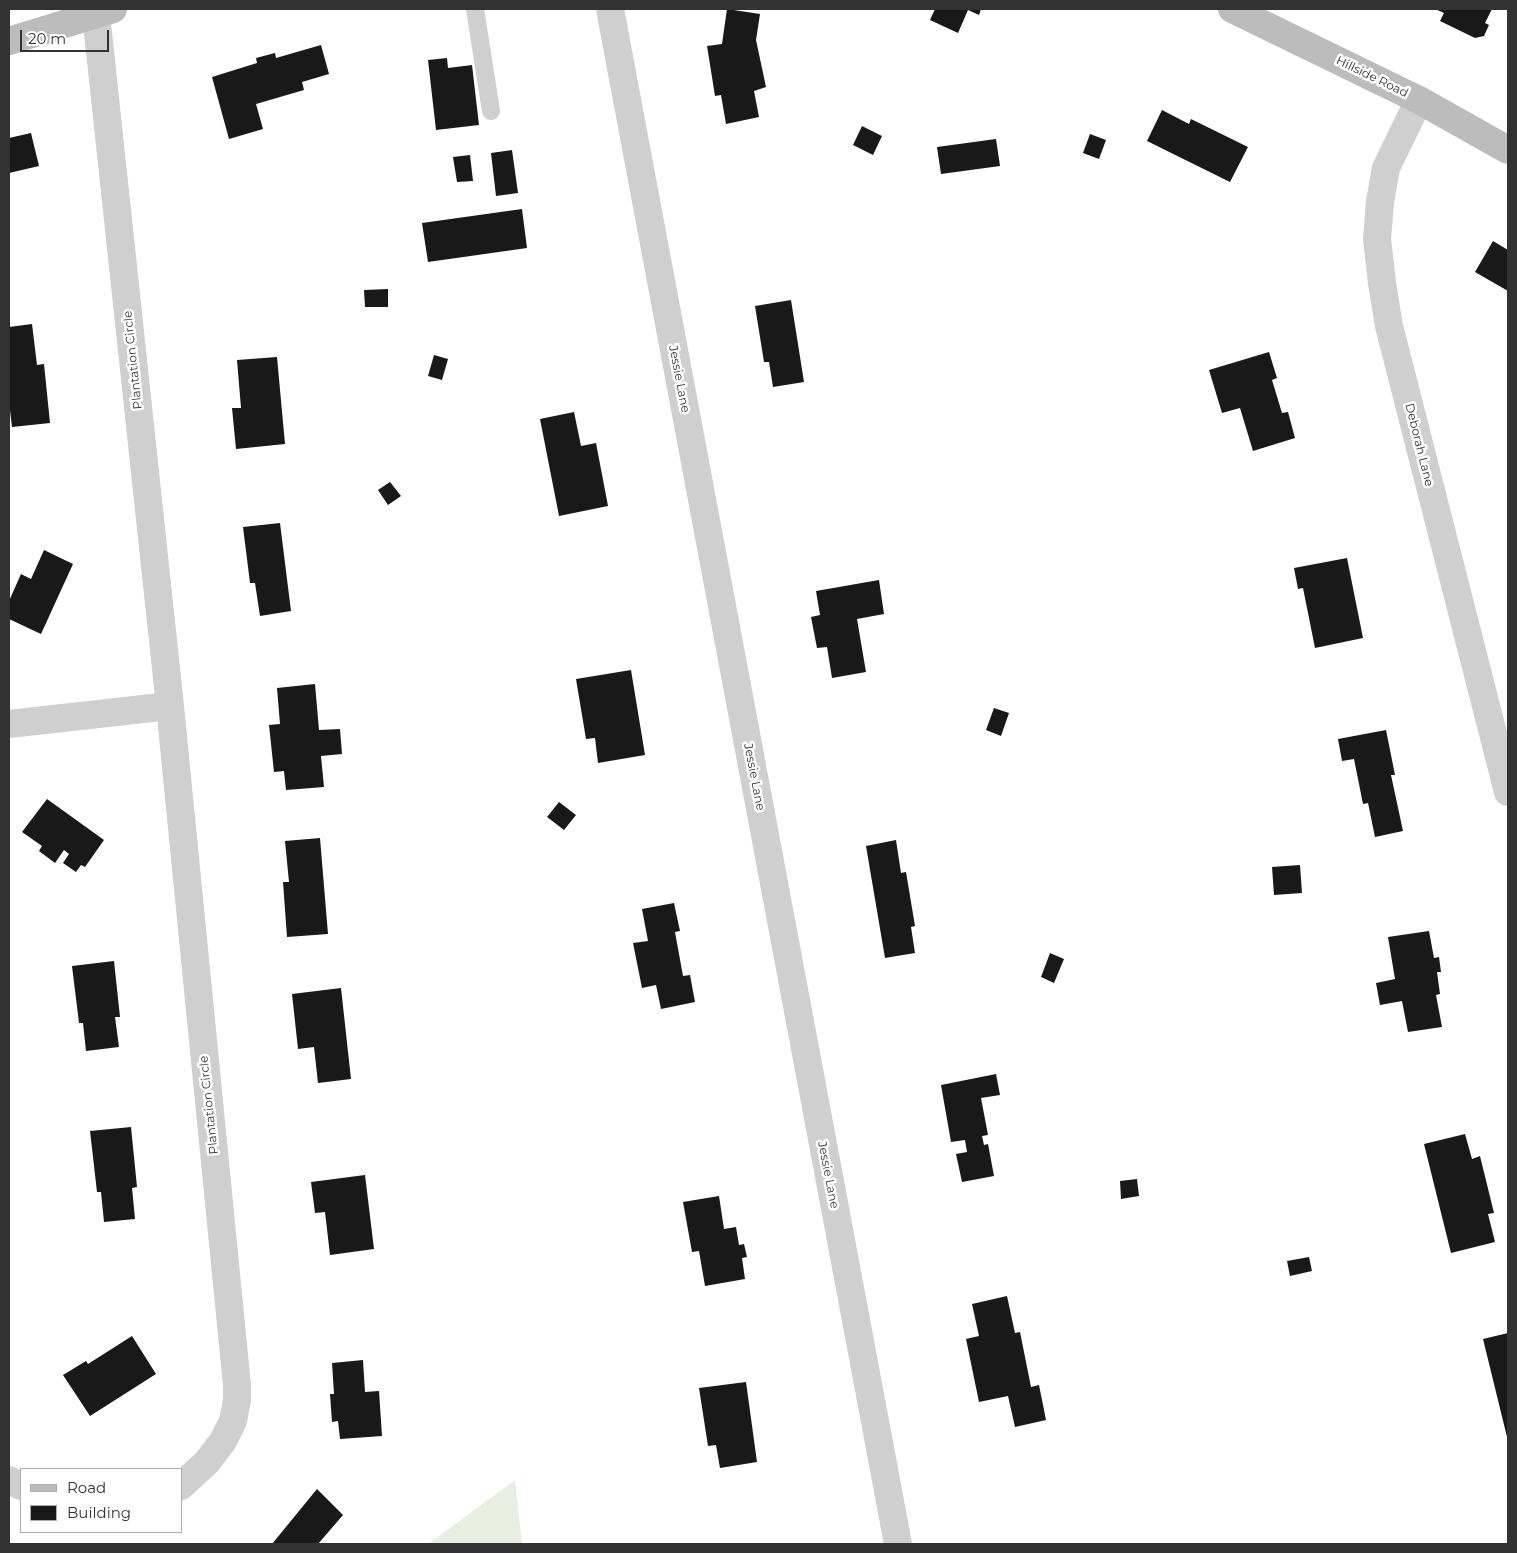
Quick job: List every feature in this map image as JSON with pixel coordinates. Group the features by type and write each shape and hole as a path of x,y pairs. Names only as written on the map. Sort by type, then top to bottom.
{"street":[{"name":"Jessie Lane","path":"610,9 898,1544"},
{"name":"Hillside Road","path":"1232,9 1419,100 1508,150"},
{"path":"9,41 105,11"},
{"name":"Plantation Circle","path":"105,11 170,706 237,1385 233,1420 223,1441 207,1462 182,1485"},
{"name":"Deborah Lane","path":"1419,100 1386,168 1380,202 1377,239 1382,284 1389,326 1508,792"},
{"path":"9,724 170,706"}],"lane":[{"path":"475,9 491,111"}],"green space":[{"path":"515,1480 522,1544 428,1544"}],"building":[{"path":"727,9 760,14 756,40 766,87 754,91 759,117 726,124 721,95 715,96 707,46 722,44"},
{"path":"935,9 981,9 979,15 968,10 958,33 930,20"},
{"path":"1435,9 1492,9 1485,23 1489,25 1484,36 1475,38 1440,21 1444,13"},
{"path":"321,45 329,74 302,82 304,90 256,104 263,129 229,139 212,77 257,63 256,58 275,53 276,58"},
{"path":"447,58 448,68 472,65 479,125 436,130 428,60"},
{"path":"1162,110 1189,124 1191,119 1248,147 1230,182 1147,141"},
{"path":"862,126 882,136 873,155 853,145"},
{"path":"31,133 39,166 9,173 9,138"},
{"path":"1090,134 1106,140 1099,159 1083,153"},
{"path":"996,139 1000,166 941,174 937,147"},
{"path":"512,150 518,193 496,196 491,153"},
{"path":"470,155 473,181 457,182 453,157"},
{"path":"522,209 527,248 428,262 422,223"},
{"path":"1493,241 1508,250 1508,291 1475,272"},
{"path":"388,289 388,307 365,307 364,290"},
{"path":"791,300 804,382 773,387 769,362 764,362 755,306"},
{"path":"32,324 37,365 44,364 50,423 12,427 9,402 9,327"},
{"path":"1269,352 1277,378 1272,380 1282,413 1288,412 1295,438 1253,451 1240,408 1222,413 1209,370"},
{"path":"434,355 448,359 442,380 428,376"},
{"path":"277,357 285,444 236,449 232,408 241,408 237,360"},
{"path":"574,412 581,446 596,443 608,506 559,516 540,419"},
{"path":"390,482 401,496 388,505 378,490"},
{"path":"280,523 291,611 260,616 255,583 250,583 243,527"},
{"path":"44,550 73,564 41,634 9,619 9,601 21,574 31,579"},
{"path":"1347,558 1363,638 1315,648 1303,588 1298,589 1294,568"},
{"path":"879,580 884,614 857,619 866,672 832,678 827,647 817,648 811,617 820,615 816,591"},
{"path":"631,670 645,755 598,763 595,738 586,739 576,679"},
{"path":"315,684 319,730 340,729 342,754 321,756 324,787 286,790 284,771 274,772 269,725 280,724 277,688"},
{"path":"994,708 1009,713 1001,736 986,730"},
{"path":"1386,730 1395,775 1391,775 1403,831 1375,837 1368,803 1363,804 1354,759 1342,761 1338,739"},
{"path":"47,799 104,840 85,867 81,865 76,872 63,863 69,854 64,850 55,863 39,851 42,846 22,832"},
{"path":"559,802 576,815 564,830 547,817"},
{"path":"320,838 328,934 287,937 283,882 289,882 285,841"},
{"path":"896,840 901,873 906,872 915,926 911,927 915,953 885,958 866,846"},
{"path":"1300,865 1302,893 1274,895 1272,867"},
{"path":"674,903 680,931 675,932 683,976 690,975 695,1002 661,1009 656,985 642,988 633,943 648,941 642,909"},
{"path":"1429,931 1434,958 1439,957 1441,972 1437,972 1440,994 1436,995 1442,1027 1408,1032 1402,1001 1380,1005 1376,983 1395,979 1388,937"},
{"path":"1050,953 1064,959 1054,983 1041,977"},
{"path":"114,961 120,1017 115,1017 119,1047 86,1051 83,1023 79,1023 72,966"},
{"path":"341,988 351,1079 318,1083 314,1047 298,1049 292,994"},
{"path":"996,1074 1000,1095 981,1098 988,1135 982,1136 984,1145 988,1144 994,1176 962,1182 956,1154 967,1152 965,1140 951,1142 941,1085"},
{"path":"131,1127 137,1187 132,1188 135,1219 104,1222 101,1192 97,1192 90,1131"},
{"path":"1465,1134 1472,1159 1480,1156 1494,1213 1488,1214 1495,1242 1451,1253 1424,1144"},
{"path":"365,1175 374,1249 330,1255 325,1212 315,1213 311,1182"},
{"path":"1137,1179 1139,1196 1121,1199 1120,1181"},
{"path":"719,1196 724,1229 736,1227 739,1245 744,1244 747,1257 742,1258 745,1279 705,1286 699,1251 692,1252 683,1202"},
{"path":"1309,1257 1312,1271 1290,1276 1287,1261"},
{"path":"1007,1296 1015,1333 1020,1332 1031,1387 1039,1385 1046,1420 1015,1427 1008,1396 979,1402 966,1339 979,1336 972,1304"},
{"path":"1508,1333 1508,1441 1483,1339"},
{"path":"132,1336 156,1374 90,1416 63,1375 86,1361 88,1364"},
{"path":"363,1360 365,1392 379,1391 382,1436 340,1439 338,1421 332,1422 330,1394 334,1394 332,1363"},
{"path":"746,1382 757,1462 720,1468 716,1445 708,1446 699,1388"},
{"path":"317,1489 343,1515 318,1544 272,1544"}]}
